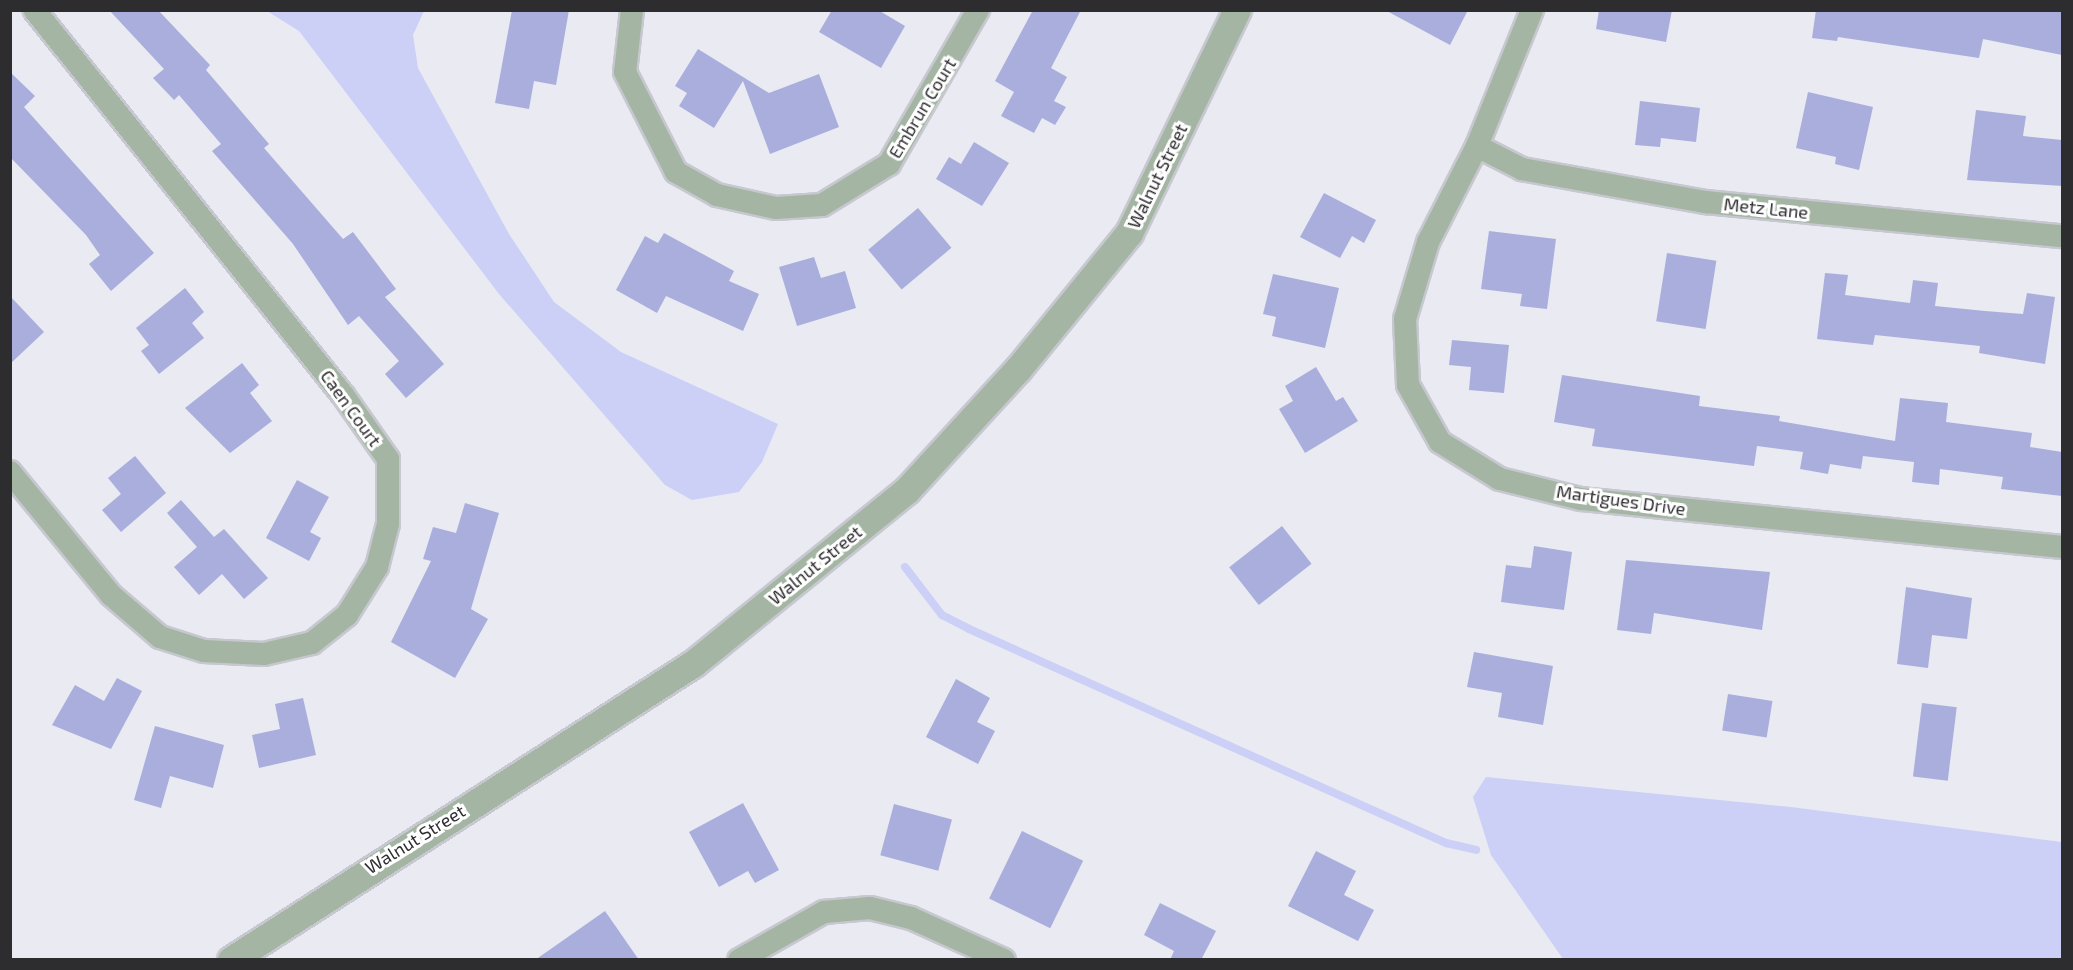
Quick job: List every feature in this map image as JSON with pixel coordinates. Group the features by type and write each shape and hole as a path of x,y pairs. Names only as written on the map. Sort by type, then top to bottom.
{"street":[{"name":"Caen Court","path":"10,472 111,595 160,637 204,651 264,654 312,643 353,605 377,567 388,524 388,459 343,395 35,10"},
{"name":"Embrun Court","path":"632,10 625,72 676,172 717,195 777,208 822,205 889,164 978,10"},
{"name":"Walnut Street","path":"231,960 694,663 907,490 1018,369 1129,233 1237,10"},
{"name":"Martigues Drive","path":"1532,10 1478,146 1428,242 1405,319 1407,385 1440,442 1500,479 1581,499 2062,547"},
{"name":"Metz Lane","path":"1478,146 1521,169 1706,202 2062,236"},
{"path":"739,960 824,912 870,908 911,918 1004,960"}],"water":[{"path":"267,11 424,11 413,35 418,68 509,234 554,302 621,352 778,424 762,462 739,492 692,500 665,485 499,294 299,31"},
{"path":"1486,777 1791,807 2062,842 2062,959 1563,959 1491,855 1473,797"}],"building":[{"path":"109,10 158,10 210,65 206,70 269,144 264,148 343,239 353,232 396,289 385,297 444,364 406,398 385,374 399,361 359,316 348,325 293,244 212,151 221,144 179,95 174,100 153,78 164,69"},
{"path":"512,10 569,10 556,85 534,81 529,109 495,103"},
{"path":"832,10 878,10 905,26 881,68 819,32"},
{"path":"1033,10 1081,10 1051,68 1067,77 1054,101 1066,107 1055,125 1042,118 1034,133 1001,116 1014,92 995,81"},
{"path":"1385,10 1468,10 1450,45"},
{"path":"1599,10 1672,10 1666,42 1596,29"},
{"path":"1816,10 2062,10 2062,55 1983,39 1979,58 1838,37 1837,41 1812,38"},
{"path":"698,49 769,93 819,74 839,127 770,154 743,81 714,128 679,106 687,93 675,86"},
{"path":"10,72 35,96 24,107 154,253 111,291 89,264 100,255 86,235 10,157"},
{"path":"1808,92 1873,107 1859,170 1835,164 1836,157 1796,148"},
{"path":"1640,101 1700,108 1696,142 1661,138 1660,147 1635,145"},
{"path":"1976,110 2026,116 2023,136 2062,140 2062,186 1967,180"},
{"path":"974,142 1009,163 982,206 936,179 949,157 961,164"},
{"path":"1324,193 1376,220 1364,243 1352,236 1340,258 1300,237"},
{"path":"918,208 951,248 902,290 868,250"},
{"path":"1489,231 1556,239 1547,309 1520,306 1522,294 1481,289"},
{"path":"664,233 734,271 729,281 759,294 743,331 666,296 657,313 616,290 645,236 658,243"},
{"path":"1667,253 1716,261 1706,329 1656,321"},
{"path":"814,257 821,278 845,271 856,308 797,326 779,267"},
{"path":"1825,273 1848,275 1845,295 1910,303 1913,280 1938,283 1935,306 2023,314 2027,293 2055,297 2045,364 1979,353 1980,346 1875,335 1873,345 1817,339"},
{"path":"1273,274 1339,288 1325,348 1272,336 1276,317 1263,314"},
{"path":"185,288 204,312 192,323 204,338 159,374 141,351 149,345 136,328"},
{"path":"10,296 44,332 10,364"},
{"path":"1452,340 1509,345 1504,393 1469,390 1471,367 1449,365"},
{"path":"242,363 259,385 250,393 272,421 230,453 185,408"},
{"path":"1316,367 1336,401 1343,397 1358,421 1305,453 1279,409 1293,401 1285,386"},
{"path":"1562,375 1700,396 1699,406 1780,416 1779,421 1895,441 1900,398 1948,403 1946,422 2032,433 2030,447 2062,452 2062,496 2001,489 2003,477 1940,469 1939,485 1912,482 1914,462 1863,456 1861,469 1830,464 1828,474 1800,469 1803,452 1757,446 1754,466 1592,446 1595,429 1554,422"},
{"path":"135,456 166,493 121,532 102,510 121,494 108,478"},
{"path":"297,480 329,497 310,532 321,538 309,561 266,538"},
{"path":"181,500 214,537 224,529 268,578 244,599 222,574 199,595 174,567 197,547 167,513"},
{"path":"465,503 499,513 471,609 488,619 455,678 391,642 431,561 423,559 433,527 456,533"},
{"path":"1282,526 1312,564 1259,605 1229,567"},
{"path":"1534,546 1572,552 1564,610 1501,602 1506,565 1531,568"},
{"path":"1626,560 1770,572 1762,630 1654,613 1651,634 1617,630"},
{"path":"1906,587 1972,598 1967,639 1932,635 1928,668 1897,664"},
{"path":"1474,652 1553,666 1543,725 1498,717 1502,693 1467,687"},
{"path":"117,678 142,691 111,749 52,725 75,685 104,701"},
{"path":"956,679 990,698 977,722 995,731 978,764 926,737"},
{"path":"1728,694 1772,701 1767,738 1722,731"},
{"path":"303,698 316,755 259,768 252,735 280,729 275,704"},
{"path":"1922,703 1957,707 1948,781 1913,776"},
{"path":"155,726 224,745 213,788 170,776 161,808 134,800"},
{"path":"743,803 779,870 755,883 748,871 719,887 689,832"},
{"path":"894,804 952,820 938,871 880,855"},
{"path":"1022,831 1083,861 1050,928 989,898"},
{"path":"1316,851 1356,871 1344,895 1374,910 1358,941 1288,906"},
{"path":"1160,903 1216,931 1201,960 1170,960 1174,951 1144,935"},
{"path":"605,911 639,960 535,960"}],"waterway":[{"path":"905,567 942,615 969,629 1446,843 1476,850"}]}
